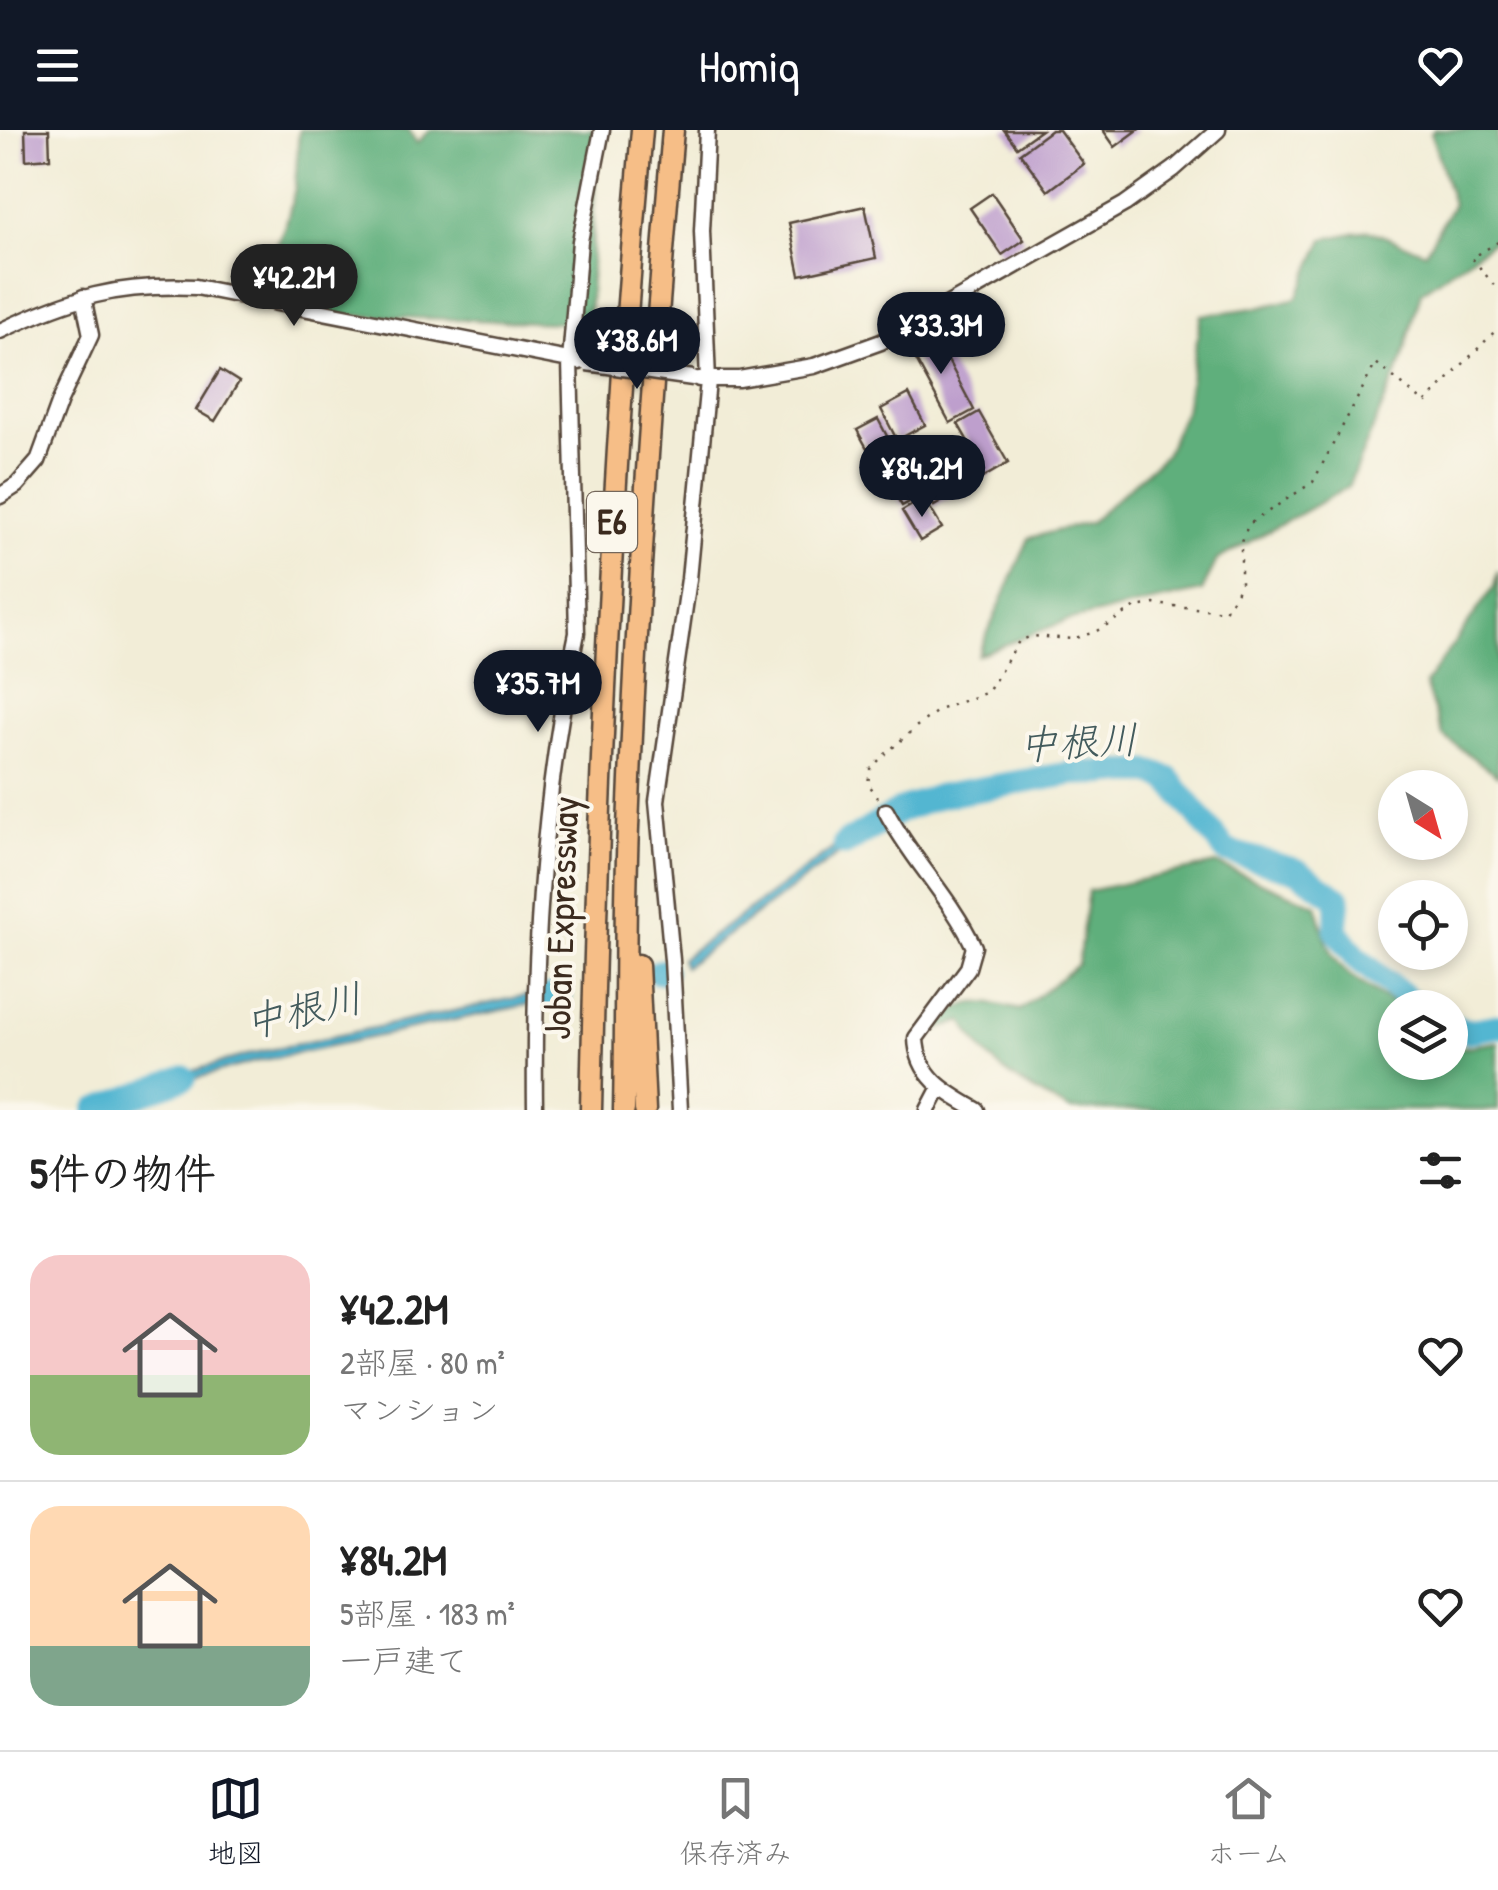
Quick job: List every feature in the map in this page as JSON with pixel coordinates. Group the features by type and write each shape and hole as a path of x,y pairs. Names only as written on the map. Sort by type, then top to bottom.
{"highway":[{"name":"Joban Expressway","path":"591,1110 607,598 622,350 642,130"},
{"name":"Joban Expressway","path":"624,1110 628,833 654,354 674,130"},
{"path":"628,833 646,1110"},
{"path":"579,1110 595,915"}],"street":[{"path":"535,1110 534,986 541,874 577,633 570,361 580,241 602,130"},
{"path":"680,1110 672,960 657,801 688,580 700,380 708,130"},
{"path":"0,331 83,296 145,285 196,287 570,361 700,380 739,379 814,366 882,342 1124,204 1174,169 1218,130"},
{"path":"0,496 17,485 38,461 91,335 83,296"},
{"path":"889,817 962,920 974,947 968,968 916,1038 916,1052 939,1088 977,1110"},
{"path":"928,1110 939,1088"}],"path":[{"path":"1498,242 1472,258 1498,290"},
{"path":"889,817 868,783 870,770 940,710 988,692 1020,640 1032,636 1072,639 1095,632 1136,607 1154,604 1225,611 1240,584 1241,541 1250,524 1314,482 1376,363 1424,403 1498,328"}],"green space":[{"path":"299,130 409,130 417,143 430,130 597,130 589,324 277,313 275,250 295,188"},
{"path":"1498,130 1498,238 1421,292 1402,361 1348,487 1217,560 1202,591 1066,621 978,655 1029,538 1090,522 1165,455 1185,410 1201,315 1297,298 1324,239 1368,230 1425,252 1453,204 1431,133"},
{"path":"1498,571 1498,776 1443,736 1425,684 1494,587"},
{"path":"1216,864 1317,905 1334,957 1342,968 1378,994 1378,1080 1468,1080 1468,1046 1498,1042 1498,1110 1070,1110 996,1064 963,1021 930,1033 953,1012 970,1004 1020,1010 1078,964 1088,891"}],"water":[{"path":"871,821 874,828 684,967 681,959"},
{"path":"529,995 530,1004 253,1062 155,1090 152,1083 251,1054"}],"building":[{"path":"25,130 49,130 50,158 26,160"},
{"path":"1004,130 1041,130 1017,147"},
{"path":"1051,130 1059,130 1084,164 1048,191 1020,153"},
{"path":"1103,130 1138,130 1115,147"},
{"path":"992,193 1024,240 1002,255 970,208"},
{"path":"865,206 876,258 800,275 789,223"},
{"path":"933,332 974,410 950,423 908,345"},
{"path":"220,370 239,382 215,421 196,410"},
{"path":"909,394 925,425 897,440 881,409"},
{"path":"979,412 1008,463 934,506 915,475 969,443 958,424"},
{"path":"878,419 888,438 867,448 857,430"},
{"path":"907,467 923,494 902,506 886,479"},
{"path":"924,498 942,528 920,541 902,511"}],"waterway":[{"name":"中根川","path":"845,844 899,811 939,796 1074,773 1150,772 1169,779 1226,851 1298,871 1339,899 1336,930 1357,958 1397,990"},
{"name":"中根川","path":"658,972 664,971"},
{"name":"中根川","path":"546,997 560,995"},
{"name":"中根川","path":"1468,1031 1498,1026"},
{"name":"中根川","path":"97,1110 184,1078"}]}
